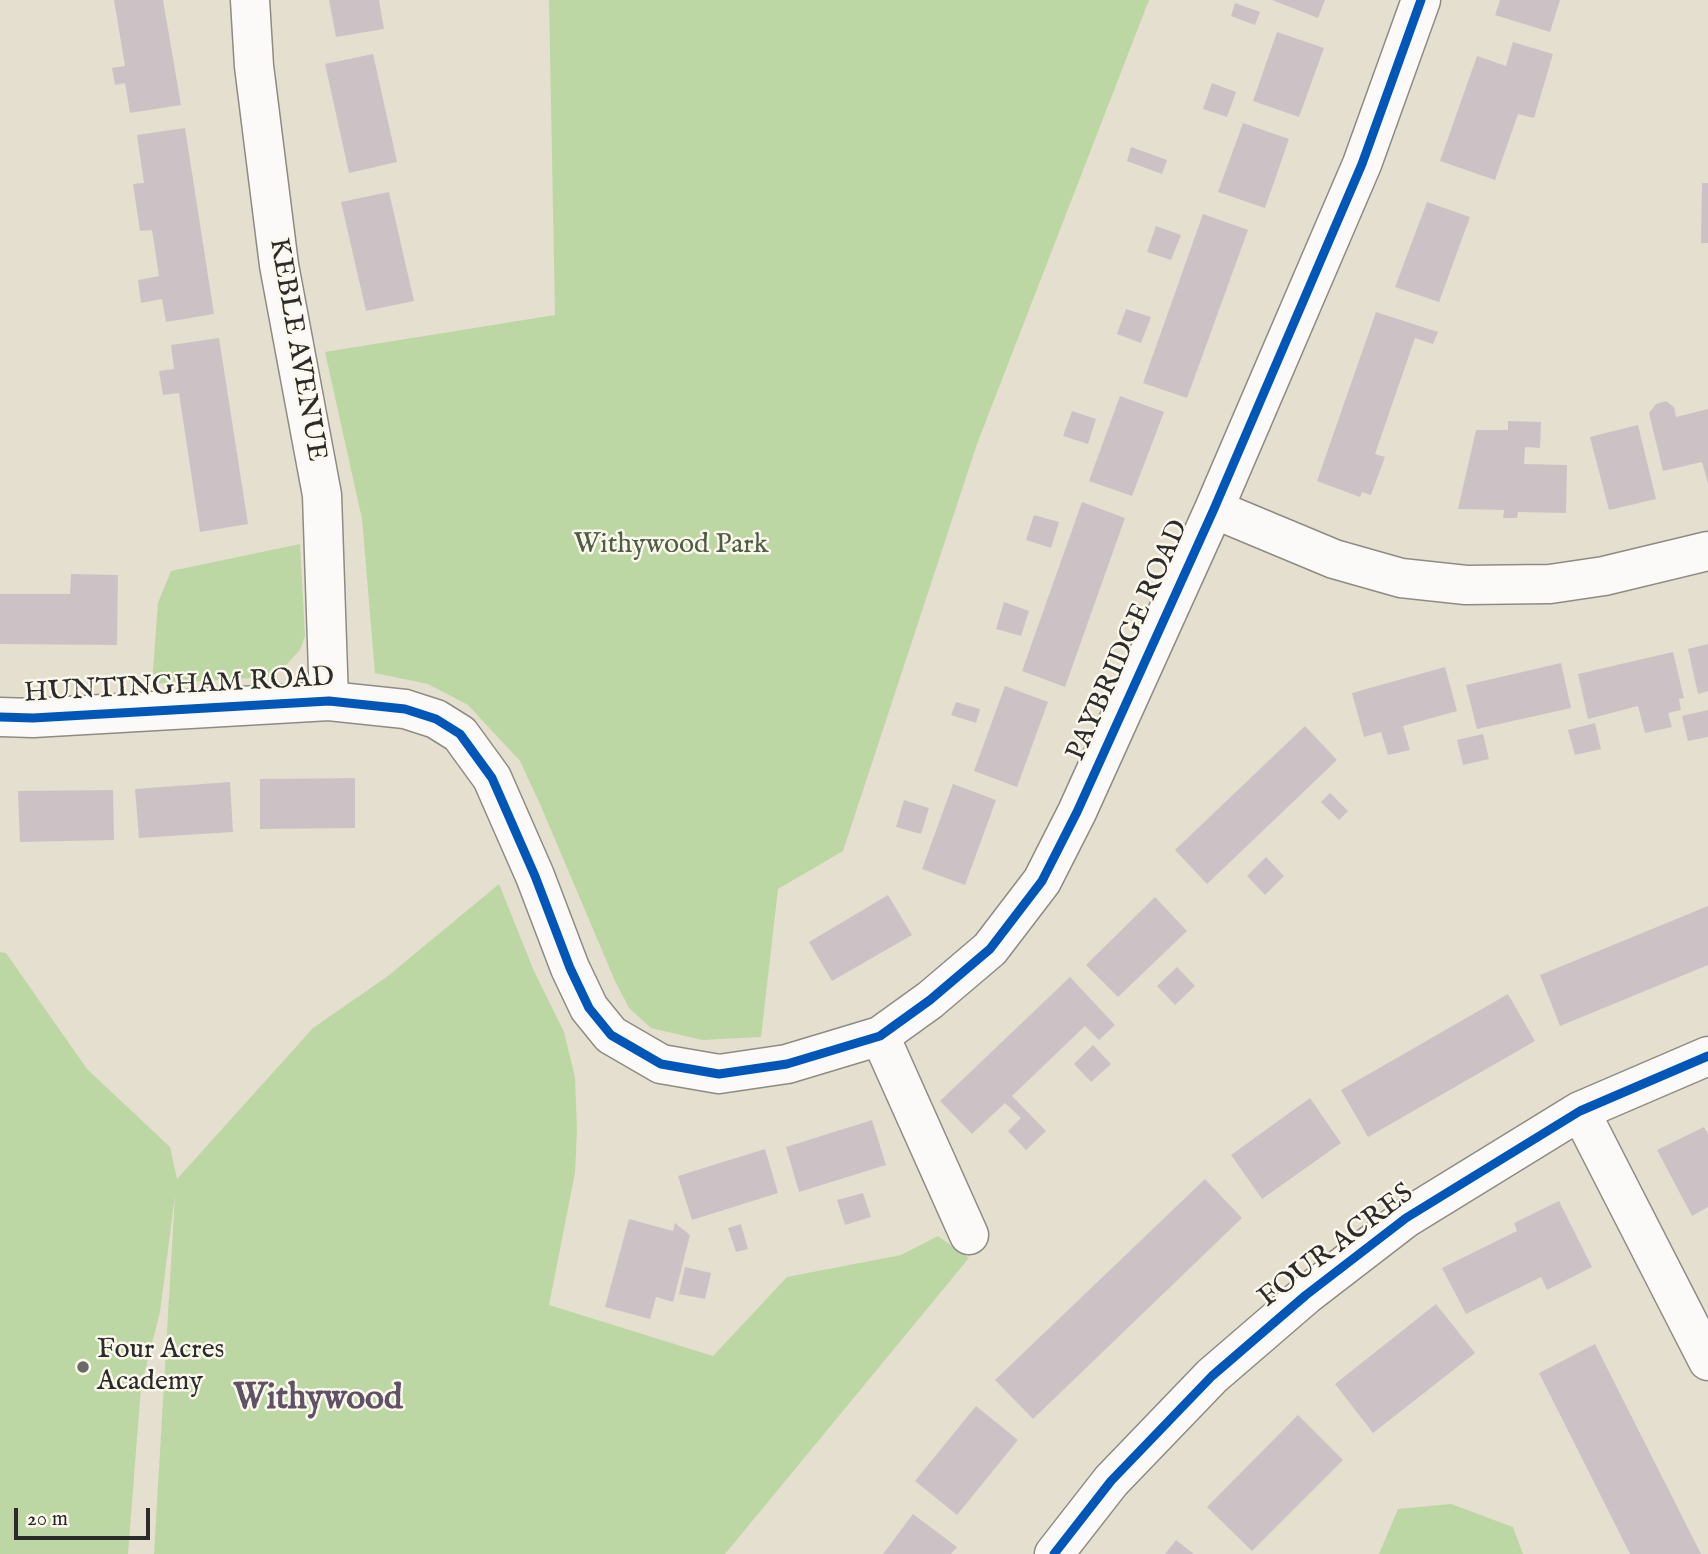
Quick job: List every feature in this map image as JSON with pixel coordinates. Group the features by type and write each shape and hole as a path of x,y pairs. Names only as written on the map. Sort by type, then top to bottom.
{"street":[{"name":"KEBLE AVENUE","path":"250,0 254,66 279,265 322,495 329,701"},
{"name":"PAYBRIDGE ROAD","path":"661,1065 719,1074 787,1064 880,1036 930,1000 990,949 1042,881 1077,812 1214,509 1362,164 1421,0"},
{"path":"1214,509 1334,559 1401,578 1466,586 1577,580 1708,551"},
{"name":"HUNTINGHAM ROAD","path":"0,717 33,718 329,701 405,709 436,719 460,734 492,778 589,1008 611,1035 661,1065"},
{"path":"880,1036 969,1235"},
{"name":"FOUR ACRES","path":"1054,1554 1111,1481 1212,1376 1306,1296 1406,1218 1580,1111 1708,1056"},
{"path":"1580,1111 1708,1361"}],"green space":[{"name":"Withywood Park","path":"549,0 1149,0 977,444 843,851 778,889 761,1037 702,1040 651,1028 629,1008 520,761 468,705 428,684 375,673 362,519 325,352 555,315"},
{"path":"300,544 305,636 300,650 287,664 269,677 152,684 158,603 171,571"},
{"path":"499,884 534,971 564,1032 575,1077 575,1173 549,1305 713,1356 787,1277 901,1255 938,1236 969,1258 725,1554 154,1554 175,1195 160,1312 141,1387 128,1554 0,1554 0,952 6,953 87,1069 170,1147 177,1179 313,1028 388,976"},
{"path":"1451,1504 1513,1527 1523,1554 1379,1554 1398,1509"}],"building":[{"path":"114,0 163,0 181,105 130,113 125,83 115,85 112,68 125,66"},
{"path":"329,0 379,0 384,29 336,37"},
{"path":"1272,0 1325,0 1318,18"},
{"path":"1500,0 1560,0 1550,32 1495,15"},
{"path":"1235,3 1260,12 1255,25 1231,16"},
{"path":"1277,32 1324,48 1299,117 1253,101"},
{"path":"1513,42 1553,54 1534,118 1518,114 1495,180 1440,161 1477,56 1506,66"},
{"path":"373,54 397,162 349,173 325,64"},
{"path":"1212,83 1236,92 1227,117 1203,109"},
{"path":"1243,123 1289,139 1265,208 1218,192"},
{"path":"185,128 214,314 166,322 162,299 141,303 138,280 159,276 152,230 140,231 133,184 144,183 137,135"},
{"path":"1131,147 1167,160 1162,174 1127,161"},
{"path":"1702,183 1708,183 1708,243 1701,243"},
{"path":"389,192 414,301 366,311 341,202"},
{"path":"1427,202 1470,217 1439,302 1395,287"},
{"path":"1203,214 1248,230 1187,398 1143,383"},
{"path":"1156,226 1181,235 1171,260 1147,252"},
{"path":"1126,309 1151,317 1141,343 1117,334"},
{"path":"1376,312 1438,332 1433,344 1415,338 1375,454 1385,457 1371,495 1362,492 1360,497 1317,481"},
{"path":"219,338 248,524 200,532 179,393 163,395 159,371 174,369 171,345"},
{"path":"1120,396 1164,412 1132,496 1089,481"},
{"path":"1666,401 1674,407 1676,417 1708,409 1708,484 1702,462 1663,471 1649,413 1656,404"},
{"path":"1072,411 1096,419 1088,444 1063,436"},
{"path":"1508,421 1541,422 1540,448 1525,447 1524,464 1567,465 1566,513 1518,512 1517,518 1503,518 1504,510 1458,509 1476,430 1508,430"},
{"path":"1638,425 1656,499 1609,510 1590,437"},
{"path":"1082,502 1125,518 1065,687 1022,671"},
{"path":"1034,515 1059,522 1051,548 1026,540"},
{"path":"71,574 118,575 117,645 0,644 0,594 70,594"},
{"path":"1004,602 1029,611 1021,636 996,629"},
{"path":"1708,644 1708,691 1698,694 1688,649"},
{"path":"1673,652 1684,698 1679,699 1681,710 1668,713 1672,727 1645,733 1638,706 1588,719 1578,674"},
{"path":"1561,663 1571,708 1477,729 1466,685"},
{"path":"1445,667 1457,711 1403,726 1410,750 1388,755 1381,732 1364,737 1352,693"},
{"path":"1005,686 1048,702 1017,787 974,771"},
{"path":"956,702 980,709 976,723 951,715"},
{"path":"1708,710 1708,737 1688,741 1682,716"},
{"path":"1595,723 1601,749 1575,755 1568,730"},
{"path":"1305,726 1337,760 1207,884 1175,850"},
{"path":"1483,734 1489,759 1463,765 1457,740"},
{"path":"355,778 355,828 260,829 260,779"},
{"path":"230,782 233,832 139,838 135,789"},
{"path":"953,784 996,800 965,885 922,869"},
{"path":"113,790 114,840 20,842 18,791"},
{"path":"1330,793 1348,811 1339,820 1321,802"},
{"path":"904,800 929,808 921,834 896,827"},
{"path":"1266,857 1284,876 1265,895 1247,876"},
{"path":"888,895 912,935 832,981 809,942"},
{"path":"1155,897 1187,931 1118,997 1086,965"},
{"path":"1708,906 1708,965 1560,1026 1540,975"},
{"path":"1177,967 1195,986 1175,1005 1157,986"},
{"path":"1070,977 1115,1025 1099,1040 1085,1026 1012,1096 1046,1131 1026,1150 1008,1131 1021,1118 1005,1103 972,1134 940,1101"},
{"path":"1508,994 1535,1041 1368,1137 1341,1090"},
{"path":"1093,1045 1111,1064 1091,1082 1074,1064"},
{"path":"1310,1098 1341,1143 1262,1199 1231,1155"},
{"path":"872,1120 886,1165 799,1192 786,1147"},
{"path":"1704,1127 1708,1134 1708,1207 1692,1216 1657,1150"},
{"path":"765,1149 778,1193 692,1220 678,1176"},
{"path":"1205,1179 1242,1218 1033,1419 995,1380"},
{"path":"863,1193 871,1217 845,1225 837,1200"},
{"path":"1559,1201 1592,1267 1547,1290 1541,1277 1466,1314 1442,1268 1517,1231 1514,1223"},
{"path":"629,1219 673,1231 675,1223 690,1235 673,1302 656,1297 650,1319 605,1307"},
{"path":"741,1224 748,1249 736,1252 728,1228"},
{"path":"685,1267 711,1273 705,1299 679,1294"},
{"path":"1436,1304 1475,1353 1373,1433 1335,1384"},
{"path":"1595,1344 1701,1554 1630,1554 1539,1373"},
{"path":"976,1406 1018,1440 957,1515 915,1481"},
{"path":"1298,1415 1343,1460 1252,1551 1207,1507"},
{"path":"913,1514 957,1547 951,1554 883,1554"},
{"path":"1176,1540 1194,1554 1165,1554"}],"cycle path":[{"path":"0,717 33,718 329,701 405,709 436,719 460,734 492,778 535,876 570,968 589,1008 611,1035 661,1064 719,1074 787,1064 880,1036 930,1000 990,949 1042,881 1077,812 1214,509 1362,164 1421,0"},
{"path":"1054,1554 1111,1481 1212,1376 1306,1295 1406,1218 1580,1111 1708,1056"}],"place":[{"name":"Four Acres Academy","path":"83,1367"}],"district":[{"name":"Withywood","path":"318,1401"}]}
